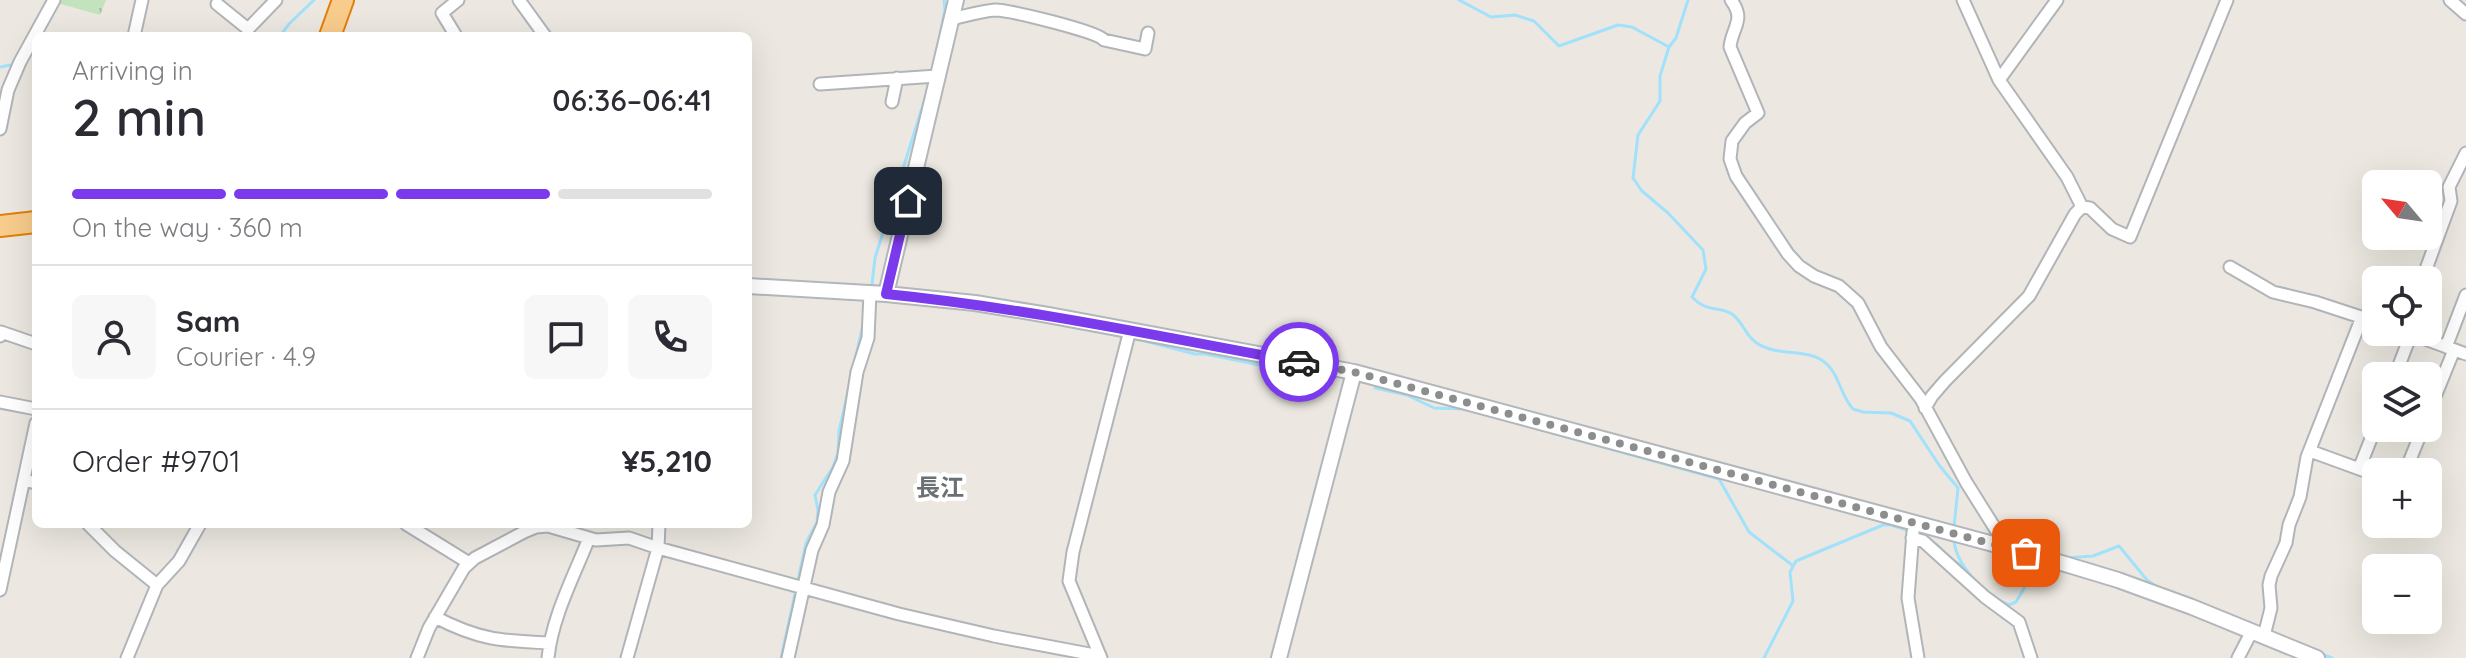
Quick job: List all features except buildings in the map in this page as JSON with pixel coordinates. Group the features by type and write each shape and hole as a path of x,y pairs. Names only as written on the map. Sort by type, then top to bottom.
{"highway":[{"path":"331,32 343,0"},
{"path":"0,226 32,222"}],"main road":[{"path":"886,294 956,0"},
{"path":"752,286 975,303 1354,372 1913,531 1953,532 2045,558 2118,580 2263,632 2317,658"},
{"path":"1279,658 1354,372"}],"street":[{"path":"36,32 54,0"},
{"path":"135,32 142,0"},
{"path":"217,4 248,29 276,0"},
{"path":"454,32 442,13 458,0"},
{"path":"519,0 542,32"},
{"path":"1731,0 1738,11 1738,19 1730,47 1758,113 1745,123 1732,141 1730,159 1736,176 1799,266 1839,286 1853,297 1881,347 1925,408 2008,549"},
{"path":"1963,0 1999,80 2067,177 2082,207"},
{"path":"1999,80 2057,0"},
{"path":"2082,207 2090,208 2112,229 2130,237 2227,0"},
{"path":"2450,0 2466,14"},
{"path":"951,19 995,10 1078,29 1100,35 1104,40 1145,49 1148,33"},
{"path":"1104,40 1107,23"},
{"path":"0,129 8,90 32,40"},
{"path":"820,84 937,76"},
{"path":"892,102 897,78"},
{"path":"2427,266 2451,201 2449,187 2462,171 2466,153"},
{"path":"2451,201 2466,207"},
{"path":"1925,408 1945,381 2029,296 2075,214 2082,207"},
{"path":"2230,267 2273,292 2362,317 2310,451 2286,543 2271,576 2271,608 2263,632 2238,658"},
{"path":"788,658 812,550 823,525 829,492 843,461 857,372 868,338 870,293"},
{"path":"2442,372 2466,295"},
{"path":"1100,657 1069,581 1073,552 1130,330"},
{"path":"0,336 1,332 32,343"},
{"path":"2442,345 2466,354"},
{"path":"0,402 32,408"},
{"path":"2359,469 2370,442"},
{"path":"2310,451 2362,470"},
{"path":"0,590 30,481"},
{"path":"92,528 157,585"},
{"path":"127,658 157,585 179,561 198,528"},
{"path":"412,528 469,563"},
{"path":"417,658 458,574 469,563 534,528"},
{"path":"570,528 589,538 629,538 804,589 994,636 1100,657"},
{"path":"627,658 658,548 660,528"},
{"path":"1913,531 1908,598 1918,658"},
{"path":"1913,531 1985,597 2019,622 2031,658"},
{"path":"548,658 550,643 589,538"},
{"path":"435,617 462,631 496,640 550,643"}],"green space":[{"path":"58,0 106,0 100,15 57,3"}],"waterway":[{"path":"283,32 314,0"},
{"path":"937,49 945,10 944,0"},
{"path":"1459,0 1491,17 1515,15 1534,21 1559,46 1618,25 1632,27 1669,47 1660,76 1660,101 1638,135 1633,178 1642,191 1703,250 1706,269 1692,297 1703,306 1732,314 1760,345 1810,355 1823,361 1833,371 1853,409 1891,413 1910,421 1958,488 1954,527"},
{"path":"1669,47 1676,38 1688,0"},
{"path":"0,67 16,64"},
{"path":"872,284 875,258 927,92"},
{"path":"781,658 806,543 817,522 815,495 838,453 839,431 862,329"},
{"path":"1089,330 1106,333"},
{"path":"1133,338 1195,354 1319,377"},
{"path":"1375,388 1407,395 1434,408 1465,409 1719,479 1749,532 1792,565"},
{"path":"1764,658 1793,601 1790,572 1796,561 1883,525 1910,531"},
{"path":"1917,533 1930,539 1962,566"},
{"path":"1954,538 1959,558 1973,578 1981,587 2009,605 2016,602 2031,576 2047,565"},
{"path":"2065,558 2093,556 2119,546 2147,580 2157,587"},
{"path":"2319,653 2332,658"}],"way so far":[{"path":"1299,362 1354,372 2026,553"}],"district":[{"name":"長江","path":"940,487"}],"route":[{"path":"908,201 886,294 975,303 1048,315 1299,362"}]}
